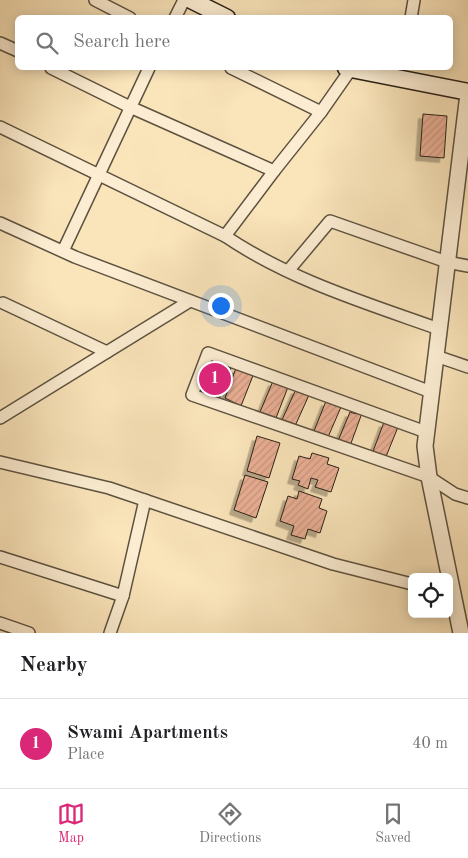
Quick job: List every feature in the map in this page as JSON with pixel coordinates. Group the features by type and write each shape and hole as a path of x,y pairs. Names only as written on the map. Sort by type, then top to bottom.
{"main road":[{"path":"191,0 221,15"},
{"path":"370,70 402,73 468,93"}],"street":[{"path":"95,0 124,15"},
{"path":"176,15 184,0"},
{"path":"412,15 414,0"},
{"path":"0,42 15,50"},
{"path":"54,70 130,107 274,171"},
{"path":"63,251 148,70"},
{"path":"235,70 321,112"},
{"path":"225,236 321,112 347,70"},
{"path":"447,573 425,446 447,262 462,188 468,93"},
{"path":"0,127 225,236 252,254 327,289 439,328"},
{"path":"288,271 330,221 447,262 468,266"},
{"path":"0,223 63,251 190,301 431,392"},
{"path":"0,418 190,301"},
{"path":"1,305 107,352"},
{"path":"426,432 208,353 192,395 429,477 455,494 468,498"},
{"path":"436,356 468,367"},
{"path":"0,462 108,488 333,564 408,583"},
{"path":"110,633 122,596 145,500"},
{"path":"0,557 122,596"},
{"path":"453,602 461,633"},
{"path":"0,623 29,633"}],"building":[{"path":"423,114 447,116 444,158 420,156"},
{"path":"214,358 232,365 219,399 198,393"},
{"path":"236,368 254,373 241,406 225,398"},
{"path":"273,381 288,387 276,418 260,412"},
{"path":"296,389 309,395 295,426 282,420"},
{"path":"326,401 341,407 328,437 314,431"},
{"path":"357,411 362,413 350,446 338,441 350,412 356,414"},
{"path":"384,422 398,427 385,459 372,454"},
{"path":"257,436 280,443 269,478 247,471"},
{"path":"312,453 329,458 327,464 339,468 331,492 315,487 318,480 311,478 308,489 298,485 300,481 292,479 299,456 310,459"},
{"path":"245,475 268,482 256,518 234,510"},
{"path":"299,491 322,499 319,508 327,511 320,533 308,529 305,539 291,535 294,526 280,521 288,496 297,499"}],"place":[{"name":"Swami Apartments","path":"215,379"}]}
